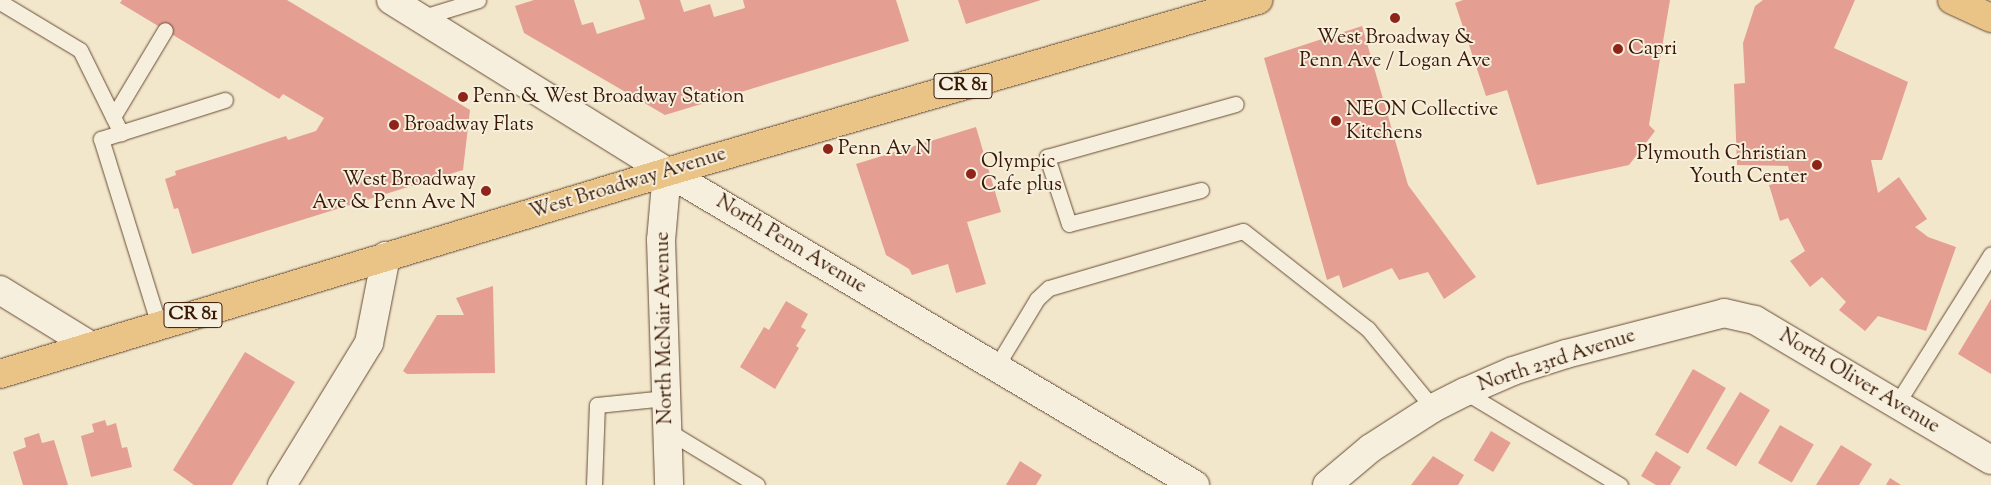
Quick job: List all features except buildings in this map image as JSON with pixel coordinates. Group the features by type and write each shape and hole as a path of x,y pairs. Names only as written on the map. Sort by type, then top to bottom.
{"main road":[{"name":"West Broadway Avenue","path":"0,374 668,172 1258,0"},
{"path":"1952,0 1991,18"}],"street":[{"name":"North Penn Avenue","path":"391,0 668,172 1195,485"},
{"name":"North McNair Avenue","path":"668,172 660,240 669,485"},
{"path":"282,485 369,343 386,256"},
{"path":"0,290 91,346"},
{"name":"North Oliver Avenue","path":"1724,313 1755,320 1991,460"},
{"name":"North 23rd Avenue","path":"1327,485 1371,448 1433,408 1513,371 1566,354 1724,313"}],"lane":[{"path":"420,18 478,0"},
{"path":"0,2 80,50 121,132"},
{"path":"113,117 165,30"},
{"path":"159,326 101,138 226,100"},
{"path":"1201,190 1069,224 1047,157 1236,104"},
{"path":"996,367 1037,299 1049,288 1243,231 1368,329 1433,408"},
{"path":"1896,405 1991,254"},
{"path":"1465,392 1620,485"},
{"path":"594,485 597,405 666,398"},
{"path":"668,431 757,485"}],"place":[{"name":"West Broadway & Penn Ave / Logan Ave","path":"1395,18"},
{"name":"Capri","path":"1618,49"},
{"name":"Penn & West Broadway Station","path":"463,97"},
{"name":"NEON Collective Kitchens","path":"1336,121"},
{"name":"Broadway Flats","path":"394,125"},
{"name":"Penn Av N","path":"828,149"},
{"name":"Plymouth Christian Youth Center","path":"1817,165"},
{"name":"Olympic Cafe plus","path":"971,174"},
{"name":"West Broadway Ave & Penn Ave N","path":"486,191"}]}
